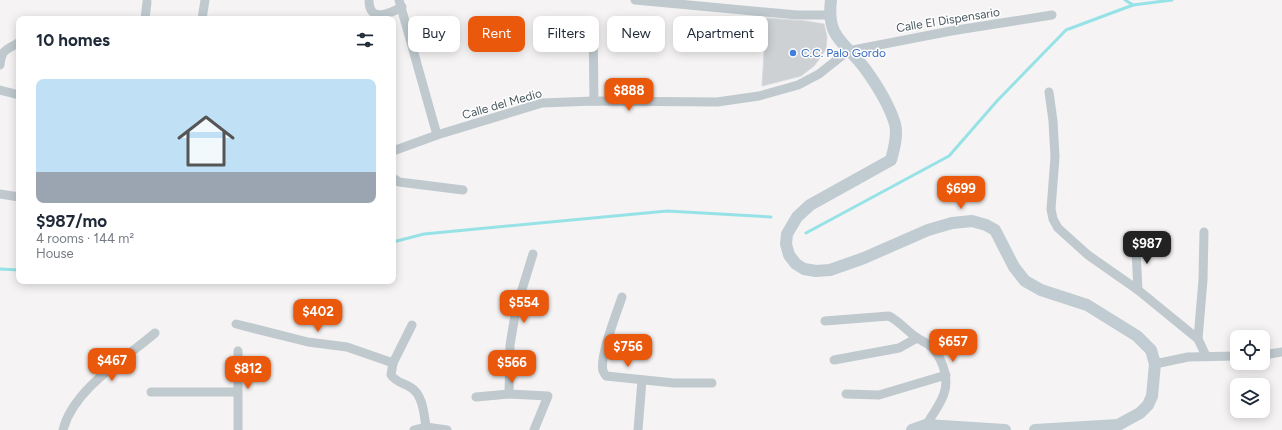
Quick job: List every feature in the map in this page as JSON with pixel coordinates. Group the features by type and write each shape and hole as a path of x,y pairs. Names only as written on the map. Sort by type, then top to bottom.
{"main road":[{"path":"831,0 829,16 836,36 870,76 895,125 895,143 891,160 810,205 797,217 787,234 786,244 789,255 796,264 804,269 816,271 830,270 864,258 928,230 952,223 972,221 986,225 995,230 1014,268 1025,281 1041,290 1087,305 1137,336 1151,350 1155,364 1152,396 1140,414 1118,426 1035,430"},
{"path":"912,430 926,425 1005,430"}],"street":[{"path":"203,16 206,0"},
{"path":"369,0 370,8 373,13 379,15 390,14 400,4 437,135"},
{"path":"636,0 796,15 829,16"},
{"path":"145,16 147,2"},
{"name":"Calle El Dispensario","path":"848,51 951,31 1052,15"},
{"path":"0,65 2,54 5,49 16,44"},
{"name":"Calle del Medio","path":"396,150 437,135 542,103 594,101 717,102 759,96 798,85 819,74 848,51"},
{"path":"593,52 594,101"},
{"path":"0,90 16,94"},
{"path":"1050,92 1055,157 1051,209 1053,219 1058,228 1088,255 1138,290 1198,339 1206,356"},
{"path":"396,180 404,183 463,190"},
{"path":"0,194 16,197"},
{"path":"1198,339 1203,280 1204,232"},
{"path":"1137,239 1136,252 1138,290"},
{"path":"509,394 510,345 516,309 533,254"},
{"path":"622,297 602,362 603,371 606,376 642,380 712,383"},
{"path":"825,321 889,316 929,345 940,357 946,375 946,387 942,402 926,425"},
{"path":"236,324 308,342 347,347 393,362"},
{"path":"412,325 393,362 391,375 394,379 412,388 419,395 423,406 426,427"},
{"path":"63,430 75,405 92,386 120,360 155,333"},
{"path":"834,360 899,348 918,338"},
{"path":"238,351 238,430"},
{"path":"1270,354 1282,352"},
{"path":"1155,364 1188,357 1230,356"},
{"path":"846,394 879,395 946,375"},
{"path":"638,430 642,380"},
{"path":"151,392 237,392"},
{"path":"476,397 509,394 548,396 534,430"},
{"path":"414,430 426,427 447,430"}],"building":[{"name":"C.C. Palo Gordo","path":"768,18 824,24 827,37 826,49 814,66 801,76 762,86 764,52 768,52"}],"waterway":[{"path":"1125,0 1133,5 1172,0"},
{"path":"806,233 949,156 997,101 1066,30 1133,5"},
{"path":"396,241 424,234 667,211 771,217"},
{"path":"0,269 16,270"}],"place":[{"name":"C.C. Palo Gordo","path":"793,53"}]}
